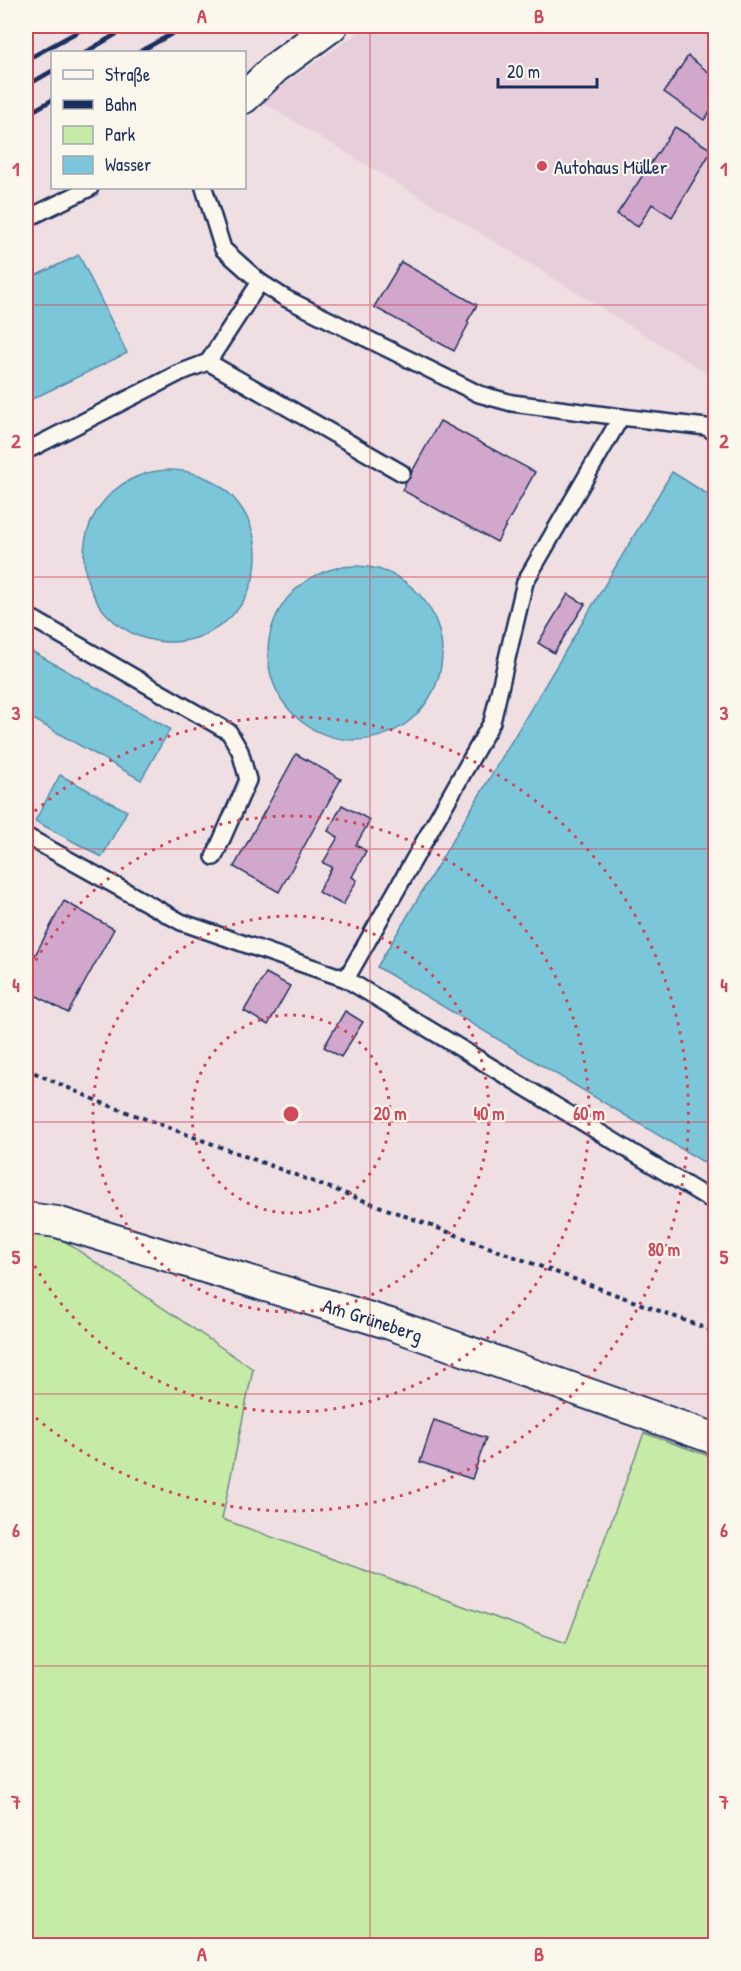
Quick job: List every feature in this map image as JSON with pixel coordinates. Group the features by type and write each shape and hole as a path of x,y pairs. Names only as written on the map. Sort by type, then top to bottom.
{"street":[{"path":"246,96 276,68 332,26"},
{"name":"Am Grüneberg","path":"26,1218 57,1222 390,1324 716,1439"}],"lane":[{"path":"26,219 88,189"},
{"path":"204,189 222,249 261,282 285,298 479,394 512,403 705,427 716,433"},
{"path":"26,451 179,374 208,362 261,282"},
{"path":"208,362 402,473"},
{"path":"346,979 492,723 525,582 621,417"},
{"path":"26,615 229,732 240,751 248,780 214,857"},
{"path":"26,836 181,922 346,979 716,1203"}],"path":[{"path":"26,1069 100,1102 716,1332"}],"shaded area":[{"name":"Autohaus Müller","path":"368,26 715,26 715,378 477,231 260,101"}],"green space":[{"path":"26,1229 51,1232 253,1369 222,1519 566,1643 644,1433 715,1458 715,1945 26,1946"}],"water":[{"path":"79,255 127,353 26,402 26,280"},
{"path":"170,470 203,477 231,495 249,523 256,556 249,589 231,617 203,635 170,642 137,635 109,617 91,589 84,556 91,523 109,495 137,477"},
{"path":"672,472 715,499 715,1169 377,967"},
{"path":"355,566 388,573 403,581 416,592 427,605 435,620 442,653 435,686 427,701 416,714 403,725 388,733 355,740 322,733 307,725 294,714 283,701 275,686 268,653 275,620 283,605 294,592 307,581 322,573"},
{"path":"26,648 170,729 141,780 26,715"},
{"path":"60,775 127,811 102,857 35,821"}],"building":[{"path":"688,56 716,78 716,104 704,120 664,92"},
{"path":"675,127 712,150 672,217 652,204 638,227 617,214"},
{"path":"401,262 477,305 454,351 374,307"},
{"path":"440,421 535,472 497,542 402,490"},
{"path":"568,594 585,604 554,653 538,643"},
{"path":"296,754 341,779 279,892 234,867"},
{"path":"342,805 370,820 356,845 366,851 352,877 357,880 343,905 318,892 332,867 323,863 338,837 328,831"},
{"path":"64,901 114,929 68,1013 26,990 26,972"},
{"path":"266,973 290,986 268,1025 244,1011"},
{"path":"345,1011 363,1022 341,1057 324,1047"},
{"path":"434,1420 486,1438 472,1479 420,1462"}],"railway":[{"path":"26,60 88,26"},
{"path":"88,51 130,26"},
{"path":"141,51 186,26"},
{"path":"26,86 51,72"},
{"path":"26,115 51,101"}],"place":[{"name":"Autohaus Müller","path":"542,166"}]}
